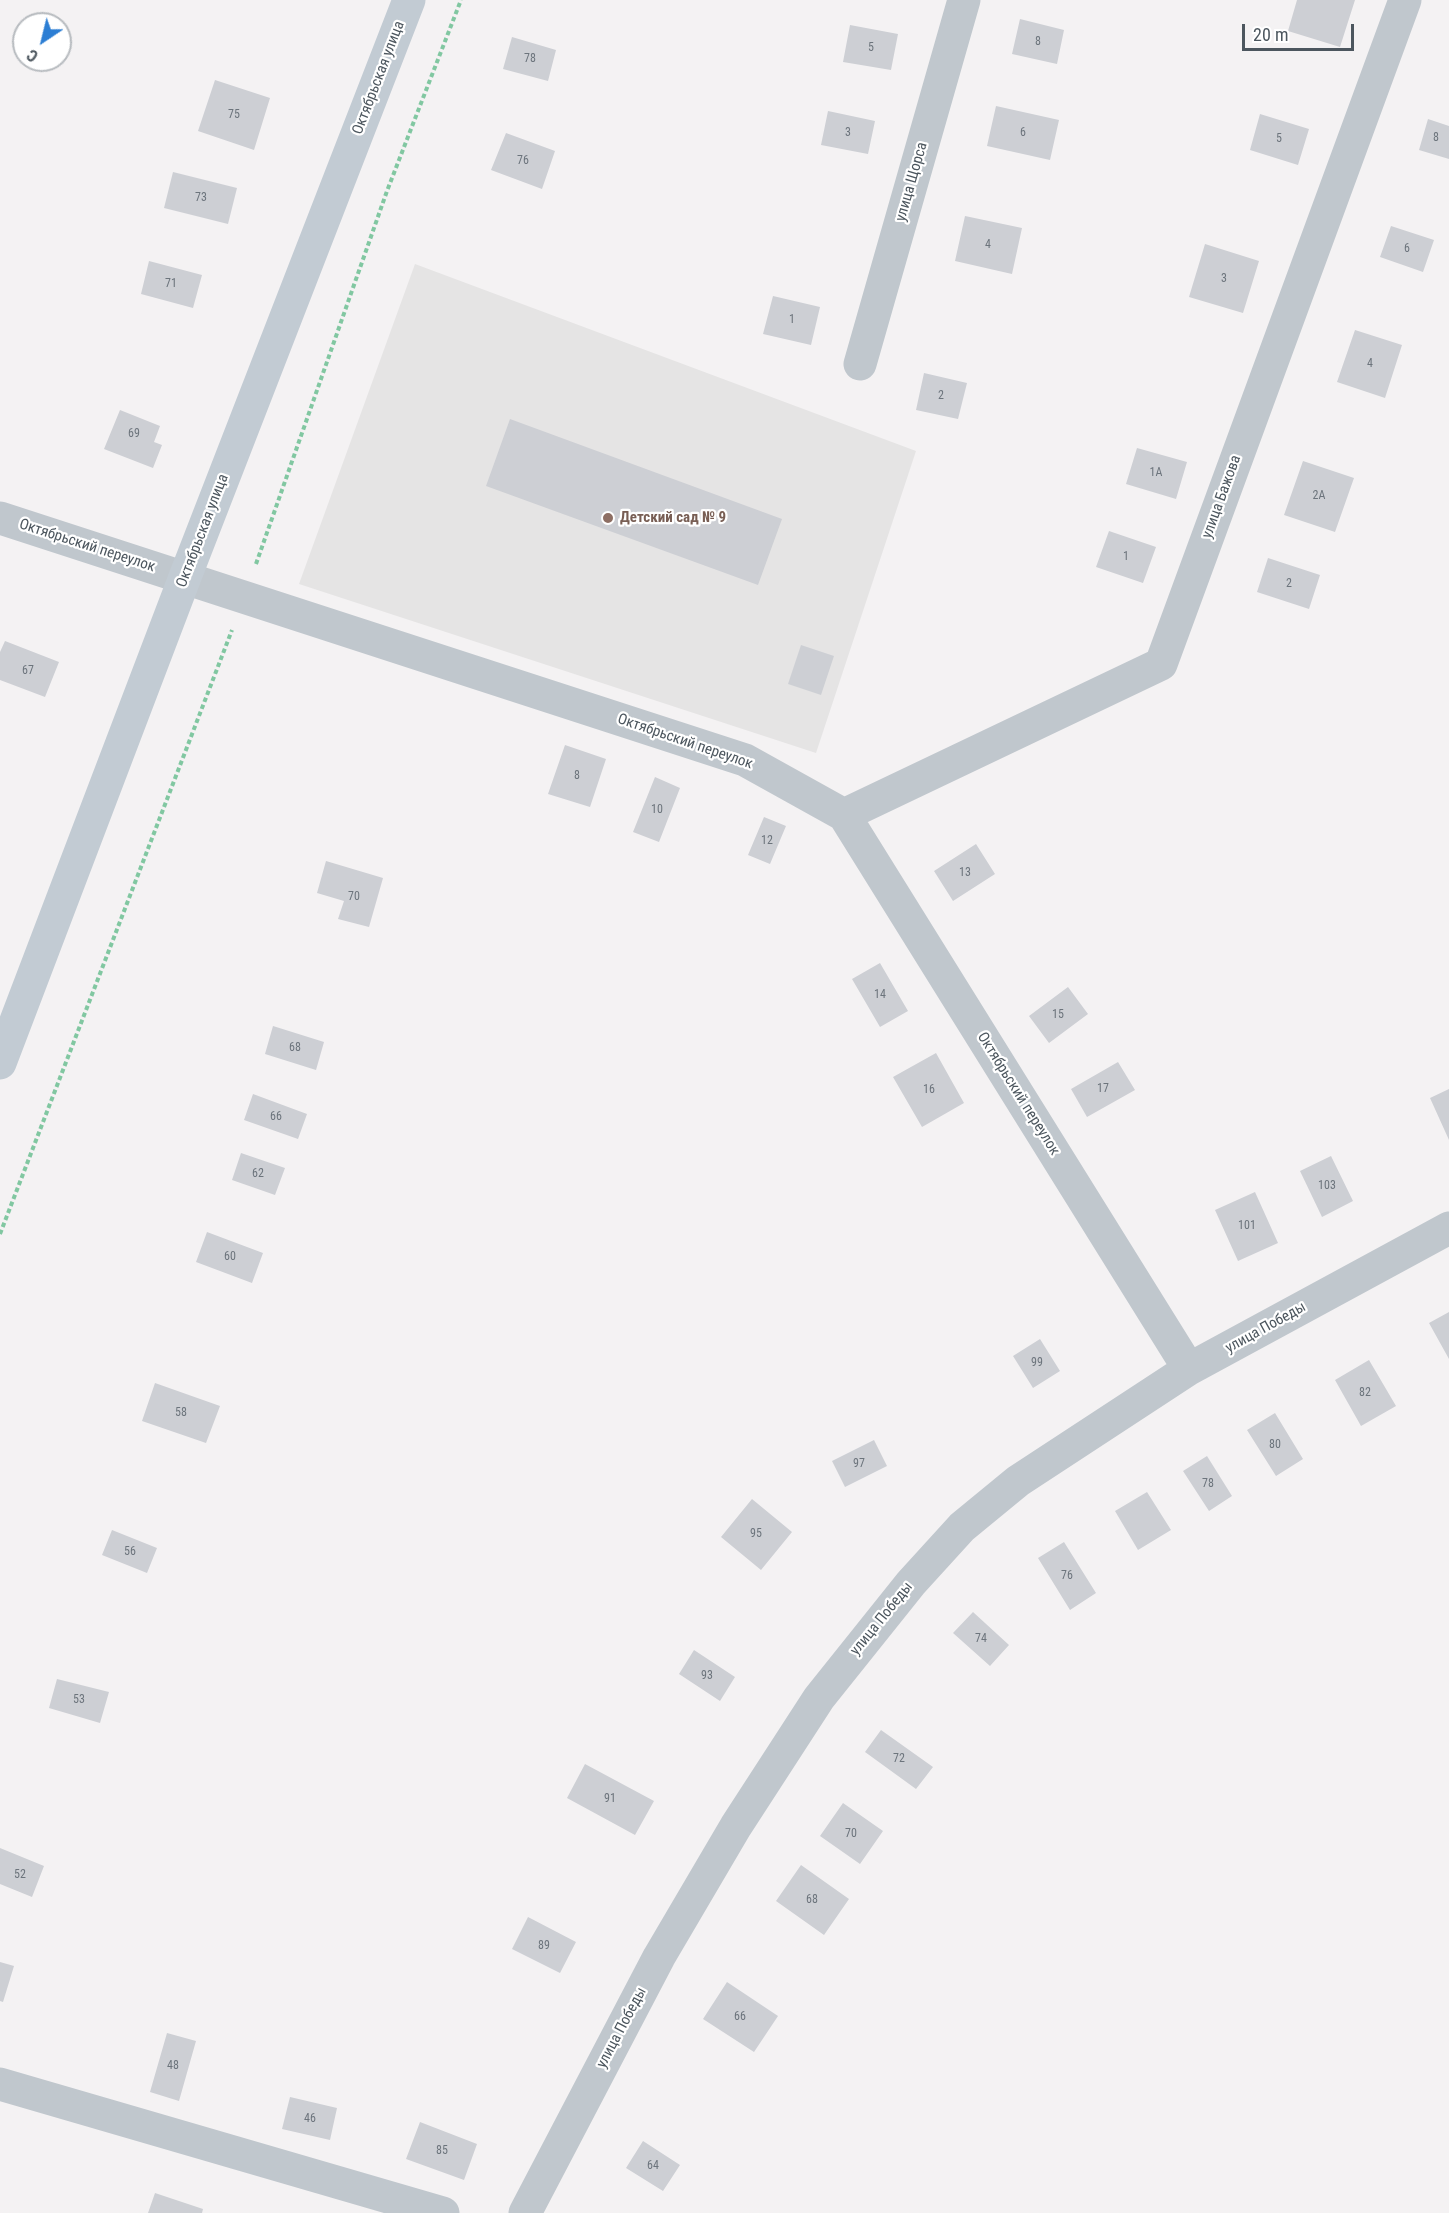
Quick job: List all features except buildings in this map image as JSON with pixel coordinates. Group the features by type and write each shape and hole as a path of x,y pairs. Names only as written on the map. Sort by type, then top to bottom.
{"main road":[{"name":"Октябрьская улица","path":"0,1063 185,577 409,0"}],"street":[{"name":"улица Щорса","path":"860,364 964,0"},
{"name":"улица Бажова","path":"844,815 1161,664 1405,0"},
{"name":"Октябрьский переулок","path":"0,518 745,760 844,815 1189,1369"},
{"name":"улица Победы","path":"525,2213 660,1957 736,1826 826,1689 911,1582 962,1527 1018,1481 1189,1369 1449,1228"},
{"path":"0,2084 443,2213"}],"shaded area":[{"name":"Детский сад № 9","path":"415,264 916,451 816,753 299,584"}],"place":[{"name":"Детский сад № 9","path":"608,518"}]}
